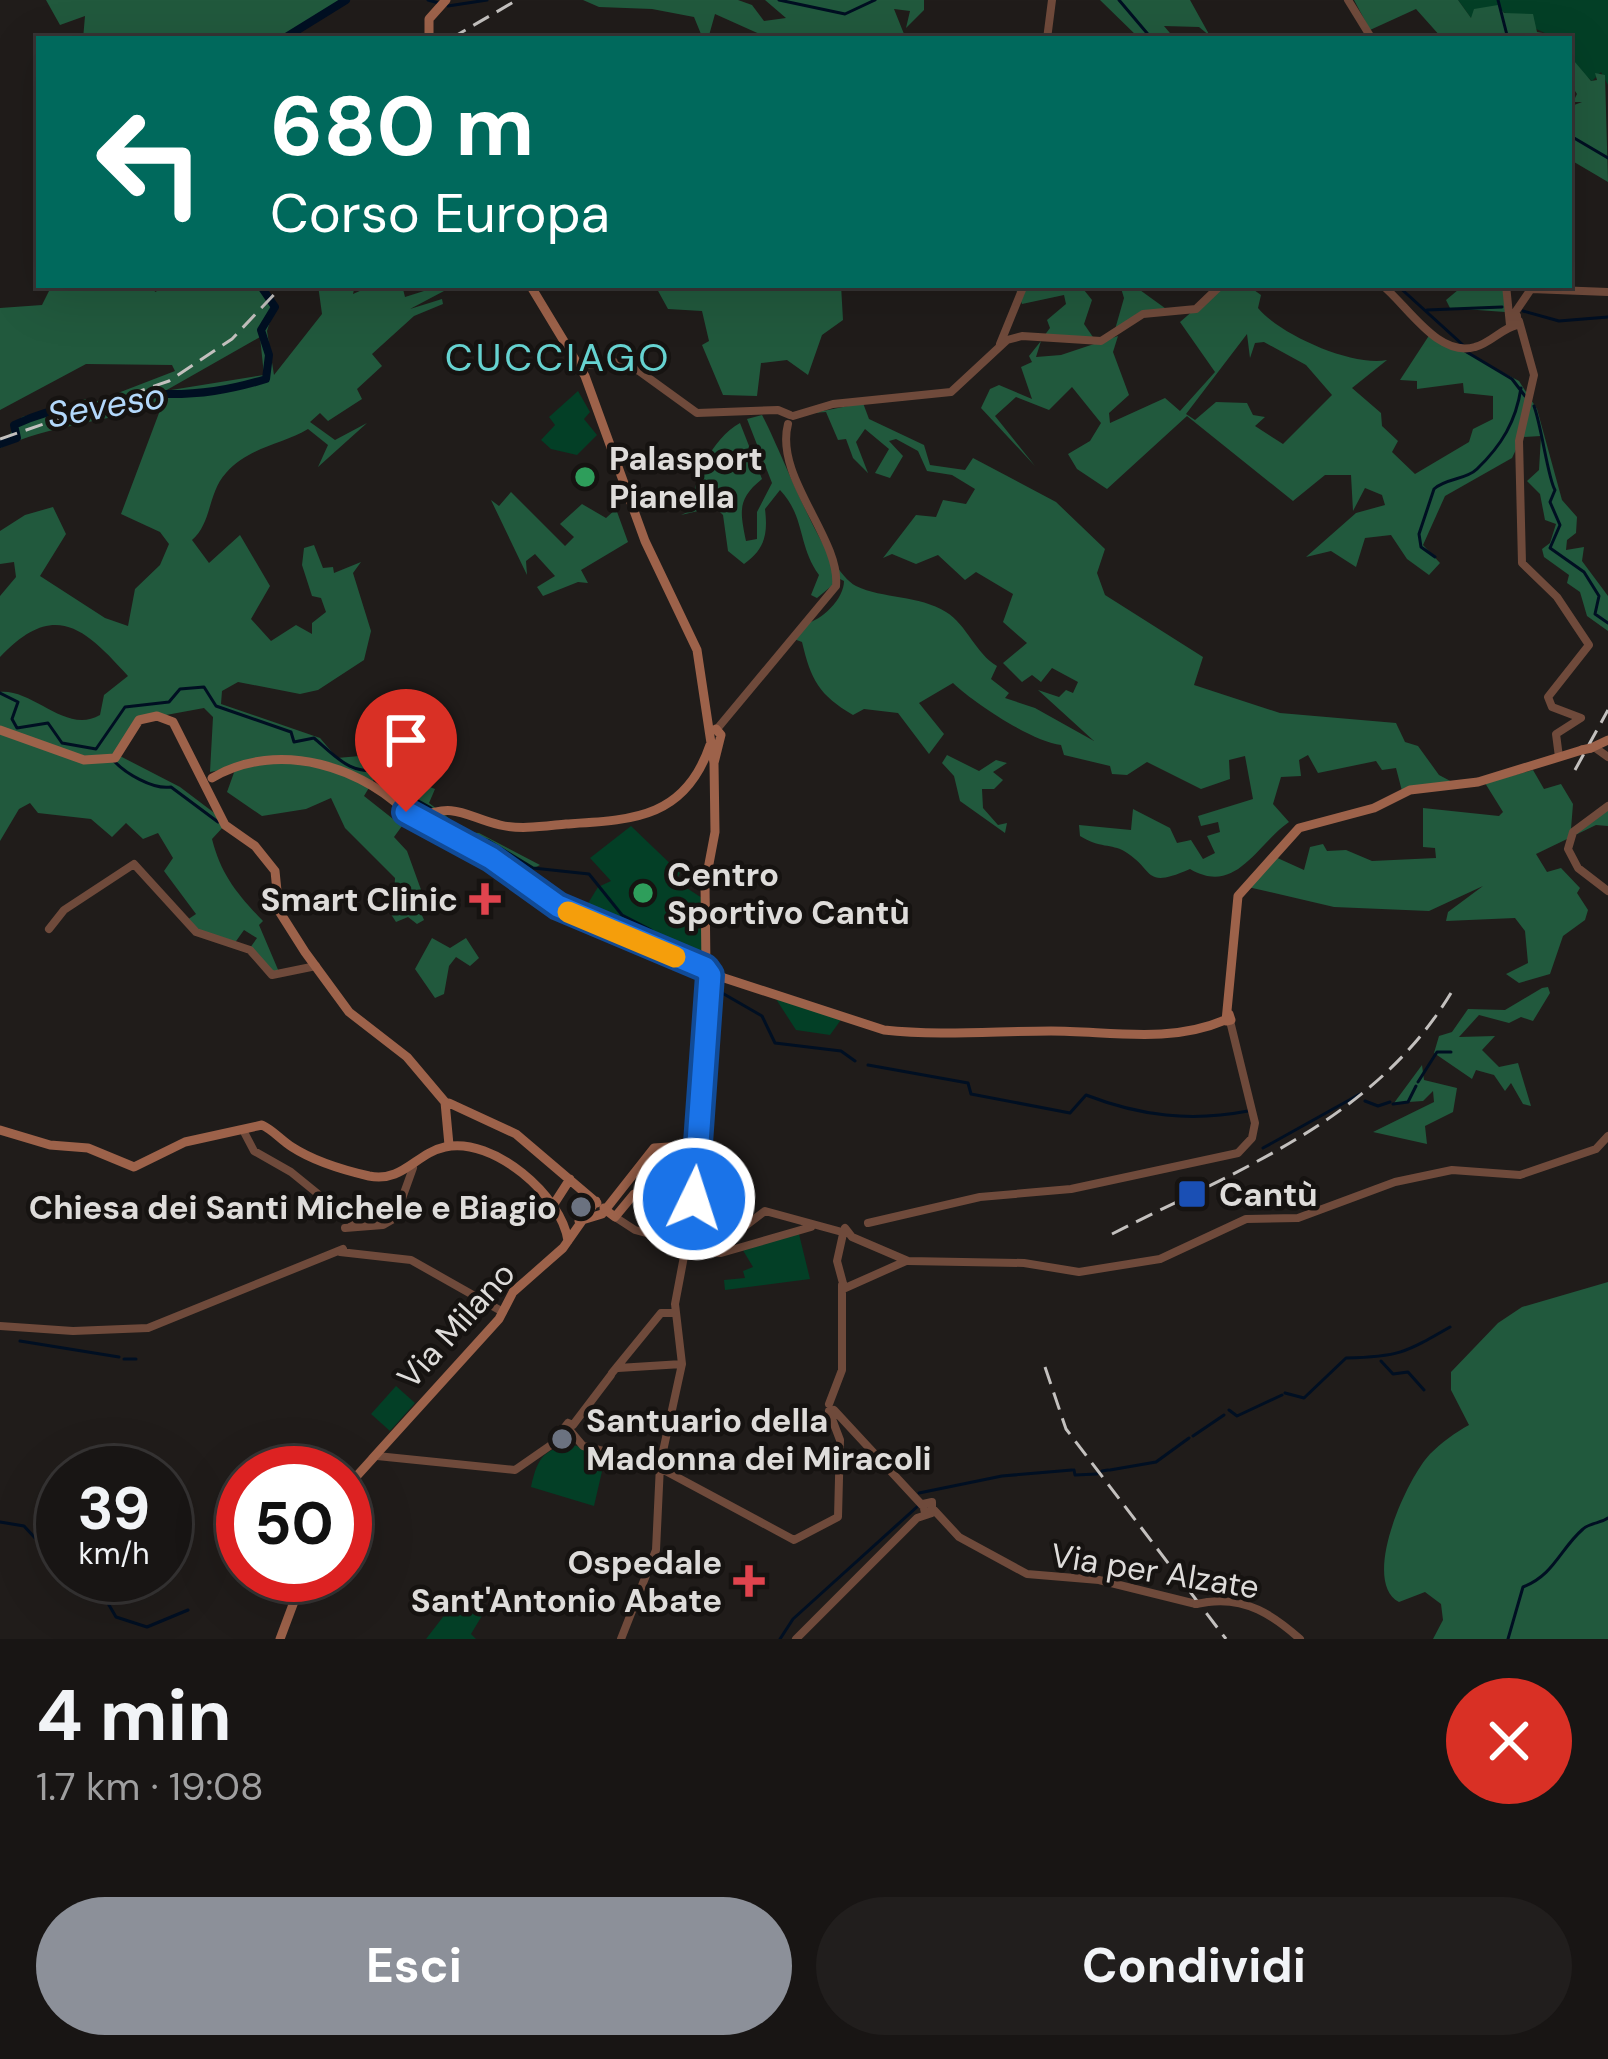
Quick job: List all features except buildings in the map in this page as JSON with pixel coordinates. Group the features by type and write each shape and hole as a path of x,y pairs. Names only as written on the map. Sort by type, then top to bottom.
{"main road":[{"path":"429,36 427,26 441,5"},
{"path":"531,288 585,372 644,539 697,650 714,741 716,825 704,899 709,971 694,1199 634,1194 573,1230"},
{"path":"0,730 84,760 112,759 132,726 157,716 180,728 208,776 225,825 255,846 273,868 280,914 349,1012 399,1049 445,1101 510,1131 606,1209"},
{"path":"523,882 558,907 689,963 884,1030 1058,1031 1128,1037 1225,1017 1238,896 1299,828 1374,808 1410,790 1478,782 1608,740"},
{"path":"422,819 452,807 514,827 645,817 691,781 714,741"},
{"path":"208,776 254,760 297,757 357,781 575,915"},
{"path":"445,1101 449,1145"},
{"path":"1,1130 134,1167 185,1142 240,1135 267,1125 319,1162 373,1177 410,1170 427,1153 449,1145 500,1159 573,1230"},
{"path":"573,1230 602,1214 654,1148 698,1145"},
{"path":"552,1208 570,1179"},
{"name":"Via Milano","path":"372,1460 503,1312 513,1292 573,1230"},
{"path":"280,1639 294,1602"}],"street":[{"path":"1047,36 1052,0"},
{"path":"1348,0 1370,36"},
{"path":"585,372 614,362 642,372 697,413 791,420 833,404 944,394 965,384 1006,336 1023,288"},
{"path":"1006,336 1074,344 1107,339 1148,313 1196,309 1218,288"},
{"path":"1385,288 1446,345 1473,348 1512,319 1531,289 1608,292"},
{"path":"1507,288 1512,319 1525,333 1534,382 1519,441 1523,567 1556,595 1588,643 1548,697 1552,707 1581,718 1556,734 1559,757"},
{"path":"714,741 788,640 830,600 838,578 784,449 791,420"},
{"path":"1589,748 1608,757"},
{"path":"1608,806 1573,832 1568,849 1571,860 1608,891"},
{"path":"49,929 64,910 134,864 203,937 250,950 272,975 316,966"},
{"path":"845,1230 980,1196 1064,1190 1211,1162 1245,1148 1255,1119 1225,1017"},
{"path":"240,1135 254,1151 310,1187 342,1241 411,1261 503,1312"},
{"path":"707,1249 765,1210 845,1230 908,1261 1024,1263 1079,1272 1155,1260 1246,1219 1298,1218 1360,1193 1452,1170 1520,1175 1596,1149 1608,1136"},
{"path":"0,1326 73,1331 148,1328 382,1225 398,1215 410,1170"},
{"path":"621,1639 652,1571 660,1467 682,1364 674,1309 694,1199"},
{"path":"606,1209 635,1230 690,1240 707,1249 819,1227"},
{"path":"569,1426 587,1447 660,1467 794,1540 838,1519 840,1448 832,1409 842,1370 844,1287 837,1258 845,1230"},
{"path":"844,1287 908,1261"},
{"path":"378,1454 514,1470 551,1445 661,1313 674,1309"},
{"path":"613,1371 682,1364"},
{"name":"Via per Alzate","path":"832,1409 926,1509 959,1536 1027,1574 1098,1580 1196,1604 1247,1605 1273,1616 1300,1639"},
{"path":"840,1448 845,1439 860,1437"},
{"path":"796,1639 926,1509"}],"green space":[{"path":"46,0 344,0 287,36 83,36 85,16 60,25"},
{"path":"583,0 738,0 752,5 764,21 786,18 765,0 924,0 924,10 906,28 910,11 894,9 905,36 764,36 715,14 709,36 702,36 694,17 599,7"},
{"path":"1100,0 1190,0 1210,36 1199,27 1164,26 1172,36 1137,36"},
{"path":"1354,0 1458,0 1471,18 1474,9 1498,5 1504,13 1533,14 1537,32 1555,35 1440,36 1416,9 1370,30"},
{"path":"1458,0 1608,0 1608,85 1601,72 1592,81 1578,68 1572,56 1572,36 1548,35 1497,10 1484,8 1471,18"},
{"path":"1572,59 1591,81 1597,80 1595,73 1605,75 1608,182 1572,161 1572,106 1582,102 1573,102"},
{"path":"50,288 154,288 155,292 164,288 262,288 275,305 267,331 274,375 322,314 318,288 354,288 353,294 366,288 403,288 405,297 444,288 410,309 442,299 443,304 414,316 372,354 382,366 357,389 362,399 328,421 320,413 310,422 335,440 367,423 318,467 328,445 308,429 245,457 220,481 192,540 209,563 240,535 270,586 251,619 271,641 296,625 312,634 312,623 326,612 321,598 312,596 302,565 304,548 314,545 323,568 333,567 334,573 361,562 353,573 371,631 364,660 318,690 300,694 238,682 222,691 221,704 320,738 337,758 360,756 375,768 420,771 422,784 435,789 429,803 467,832 479,833 540,865 524,873 409,812 413,783 405,788 376,776 364,796 402,826 394,837 407,851 424,898 417,904 424,920 417,924 408,917 396,922 385,905 394,895 395,878 345,828 331,798 306,809 262,816 227,792 236,767 210,772 213,717 204,708 139,720 118,755 180,787 221,818 225,825 212,839 220,863 263,921 259,925 279,972 271,974 250,948 257,938 244,930 234,944 205,935 187,920 196,914 164,871 173,858 158,833 143,839 126,823 112,837 91,819 38,813 30,803 19,809 0,841 0,692 25,697 62,716 87,720 100,715 104,695 128,676 97,644 68,627 37,629 0,657 0,596 16,577 14,562 0,564 0,531 25,515 53,507 66,534 40,576 105,618 128,626 135,589 160,565 169,544 160,532 121,514 162,405 0,448 22,417 86,399 92,403 175,371 172,365 86,364 0,410 0,308 42,305","holes":["260,337 264,375 165,391"]},
{"path":"647,288 841,288 843,320 822,335 808,375 787,360 761,363 757,396 723,395 702,345 709,341 702,311 668,309 657,289"},
{"path":"1015,288 1082,288 1092,300 1084,324 1095,340 1044,336 1050,328 1047,320 1066,304 1064,295 1022,304"},
{"path":"1121,288 1137,288 1169,311 1144,311 1114,333 1124,298"},
{"path":"1220,288 1251,288 1261,295 1258,308 1300,338 1356,359 1387,360 1352,388 1381,413 1382,426 1398,441 1392,452 1415,474 1469,442 1473,429 1493,419 1493,396 1464,393 1463,383 1417,389 1417,381 1400,380 1430,334 1519,381 1537,409 1562,500 1577,517 1576,533 1567,540 1566,550 1584,547 1582,561 1608,596 1608,631 1587,616 1580,592 1567,583 1569,575 1544,557 1542,549 1550,543 1556,524 1545,520 1540,494 1527,481 1539,470 1541,436 1522,437 1512,458 1445,496 1423,545 1440,563 1429,575 1407,559 1391,535 1365,538 1356,567 1331,551 1306,557 1356,513 1385,505 1382,495 1365,488 1353,511 1351,475 1325,475 1293,501 1187,416 1107,489 1077,469 1068,454 1090,441 1101,423 1072,387 1049,410 1016,397 995,416 1035,466 981,408 990,389 999,385 1032,399 1021,367 1032,362 1029,356 1041,341 1036,357 1061,355 1118,336 1113,352 1129,395 1109,413 1110,423 1165,398 1180,411 1215,372 1180,322","holes":["1247,334 1250,358 1255,343 1264,342 1306,365 1332,395 1283,444 1255,426 1265,417 1253,415 1247,403 1216,402 1195,420 1186,414"]},
{"path":"1460,288 1504,288 1505,312 1450,308 1446,300"},
{"path":"578,391 590,412 584,419 597,435 577,455 551,449 541,440 555,425 549,417"},
{"path":"863,403 869,419 924,445 930,465 965,470 973,458 1056,502 1105,549 1097,573 1105,595 1203,657 1194,685 1280,713 1396,723 1405,742 1418,746 1439,775 1456,784 1402,791 1396,768 1382,770 1376,761 1318,773 1308,755 1299,760 1301,776 1281,777 1273,804 1289,822 1244,864 1220,876 1190,869 1156,878 1124,851 1080,836 1079,825 1131,830 1133,809 1170,828 1177,843 1191,840 1203,859 1215,853 1207,836 1220,832 1218,822 1201,826 1198,816 1253,799 1245,756 1229,760 1230,779 1201,789 1147,762 1127,775 1112,774 1110,766 1064,755 1061,745 1005,721 953,683 919,703 944,734 929,754 898,713 864,709 853,715 841,708 818,685 802,642 794,639 805,624 831,608 844,581 840,579 817,598 811,595 819,575 794,511 780,490 765,509 761,547 744,564 728,551 723,515 715,507 681,515 690,511 695,486 712,450 740,423 762,479 742,506 746,541 757,539 757,512 772,483 747,419 762,415 818,535 844,576 867,590 946,612 997,666 991,679 1009,693 1005,698 1035,708 1094,741 1038,690 1059,697 1066,690 1073,693 1078,682 1052,668 1041,682 1032,675 1022,682 1003,663 1027,643 1003,622 1013,594 976,572 965,580 938,555 916,564 892,554 883,558 916,515 936,517 943,500 966,504 975,489 952,475 927,471 918,451 896,439 889,441 903,456 890,478 875,473 889,449 865,429 856,442 868,473 853,458 846,439 838,440 826,412 813,413"},
{"path":"511,492 565,546 574,537 560,524 582,504 606,518 616,509 628,542 581,570 588,583 578,582 543,596 537,587 555,576 535,554 526,561 527,575 491,500 499,506"},
{"path":"947,755 979,771 996,760 1007,763 993,772 1003,780 994,789 982,789 983,808 998,825 1007,823 1005,833 960,801 954,776 942,763"},
{"path":"1533,770 1544,789 1561,784 1573,804 1571,829 1608,804 1608,826 1596,825 1536,854 1547,872 1561,868 1580,888 1577,893 1588,910 1585,920 1563,936 1550,974 1519,983 1506,974 1528,963 1525,931 1515,918 1446,921 1448,912 1483,886 1429,911 1334,907 1248,887 1273,856 1304,870 1310,847 1323,844 1327,851 1346,850 1372,861 1436,858 1435,848 1423,847 1423,808 1499,816 1503,812 1485,783"},
{"name":"Centro Sportivo Cantù","path":"631,826 680,873 676,881 702,898 702,963 599,923 584,910 598,887 611,881 590,858"},
{"path":"432,938 450,948 466,938 479,958 470,966 456,957 449,966 444,994 435,998 415,969"},
{"path":"1548,987 1550,993 1533,1021 1521,1017 1509,1023 1479,1015 1459,1037 1495,1036 1482,1050 1499,1067 1518,1063 1531,1106 1523,1104 1511,1083 1505,1091 1494,1075 1476,1070 1472,1079 1434,1053 1439,1036 1452,1032 1468,1009 1505,1010"},
{"path":"774,996 843,1017 830,1035 796,1030"},
{"path":"1422,1065 1424,1080 1457,1088 1453,1112 1425,1126 1427,1144 1373,1132 1434,1102 1433,1091 1423,1101 1394,1103"},
{"path":"798,1230 810,1279 725,1290 724,1280 745,1278 743,1271 753,1267 741,1247"},
{"path":"1608,1282 1608,1639 1433,1639 1443,1620 1441,1604 1425,1592 1399,1602 1388,1591 1384,1573 1391,1529 1420,1466 1469,1425 1451,1390 1451,1372 1498,1323 1522,1307"},
{"path":"396,1386 415,1403 390,1431 371,1414"},
{"path":"573,1445 606,1454 594,1506 531,1487 544,1456"},
{"path":"456,1600 486,1609 471,1634 476,1639 426,1639"}],"waterway":[{"name":"Seveso","path":"288,36 346,0"},
{"path":"428,0 439,3"},
{"path":"448,6 487,0"},
{"path":"779,0 845,14 875,0"},
{"path":"1119,0 1149,36"},
{"path":"1498,0 1507,36"},
{"path":"1572,137 1608,158"},
{"name":"Seveso","path":"0,444 17,438 14,425 57,410 83,405 96,414 154,394 214,391 266,379 269,355 261,330 275,307 262,288"},
{"path":"1400,288 1463,345"},
{"path":"1427,310 1502,307"},
{"path":"1523,311 1559,321 1608,317"},
{"path":"1465,351 1512,379 1525,396"},
{"path":"1435,557 1421,547 1419,534 1434,489 1472,473 1486,460 1511,422 1521,388"},
{"path":"1534,406 1555,490 1550,502 1560,525 1550,548 1584,572 1599,596 1595,614 1608,623"},
{"path":"0,693 18,702 12,719 17,728 48,723 62,743 96,749 125,707 169,702 180,689 204,687 216,706 291,732 294,742 314,738 354,768 385,769 392,780 408,778 403,772 410,771 418,787 413,798 431,808"},
{"path":"114,761 140,780 171,787 218,822"},
{"path":"439,814 453,829 489,841 533,868 589,874 622,915 651,930 668,950"},
{"path":"682,967 700,976"},
{"path":"710,986 762,1016 775,1043 841,1051 855,1061"},
{"path":"1418,1082 1437,1052 1451,1052"},
{"path":"868,1065 968,1083 971,1094 1070,1113 1086,1095 1166,1115 1248,1111"},
{"path":"1393,1104 1408,1102 1416,1086"},
{"path":"1263,1148 1360,1094"},
{"path":"1365,1101 1378,1106 1390,1102"},
{"path":"1285,1393 1304,1398 1346,1358 1401,1352 1450,1327"},
{"path":"20,1341 119,1357"},
{"path":"124,1359 136,1359"},
{"path":"1381,1361 1393,1374 1408,1372 1424,1390"},
{"path":"1229,1410 1237,1416 1282,1395"},
{"path":"1193,1436 1224,1415"},
{"path":"1110,1470 1156,1462 1189,1438"},
{"path":"919,1493 1002,1476 1072,1470"},
{"path":"1074,1470 1075,1475 1097,1474"},
{"path":"1102,1471 1108,1470"},
{"path":"780,1639 793,1619 918,1506"},
{"path":"1508,1639 1523,1587 1550,1569 1583,1529 1608,1518"},
{"path":"0,1522 24,1526 47,1551 56,1573 78,1593 102,1593 116,1617 147,1627 188,1610"}],"railway":[{"path":"455,36 517,0"},
{"path":"0,439 169,381 232,339 280,288"},
{"path":"1575,770 1608,710"},
{"path":"1112,1234 1255,1163 1343,1108 1420,1037 1451,993"},
{"path":"1045,1367 1066,1429 1226,1639"}],"slow traffic":[{"path":"568,912 675,957"}],"place":[{"name":"Palasport Pianella","path":"585,477"},
{"name":"Centro Sportivo Cantù","path":"643,893"},
{"name":"Smart Clinic","path":"485,899"},
{"name":"Cantù","path":"1192,1194"},
{"name":"Chiesa dei Santi Michele e Biagio","path":"581,1207"},
{"name":"Santuario della Madonna dei Miracoli","path":"562,1439"},
{"name":"Ospedale Sant'Antonio Abate","path":"749,1581"}],"district":[{"name":"CUCCIAGO","path":"558,357"}],"route":[{"path":"406,812 423,817 491,858 540,896 575,915 705,968 704,973 710,975 694,1199"}]}
